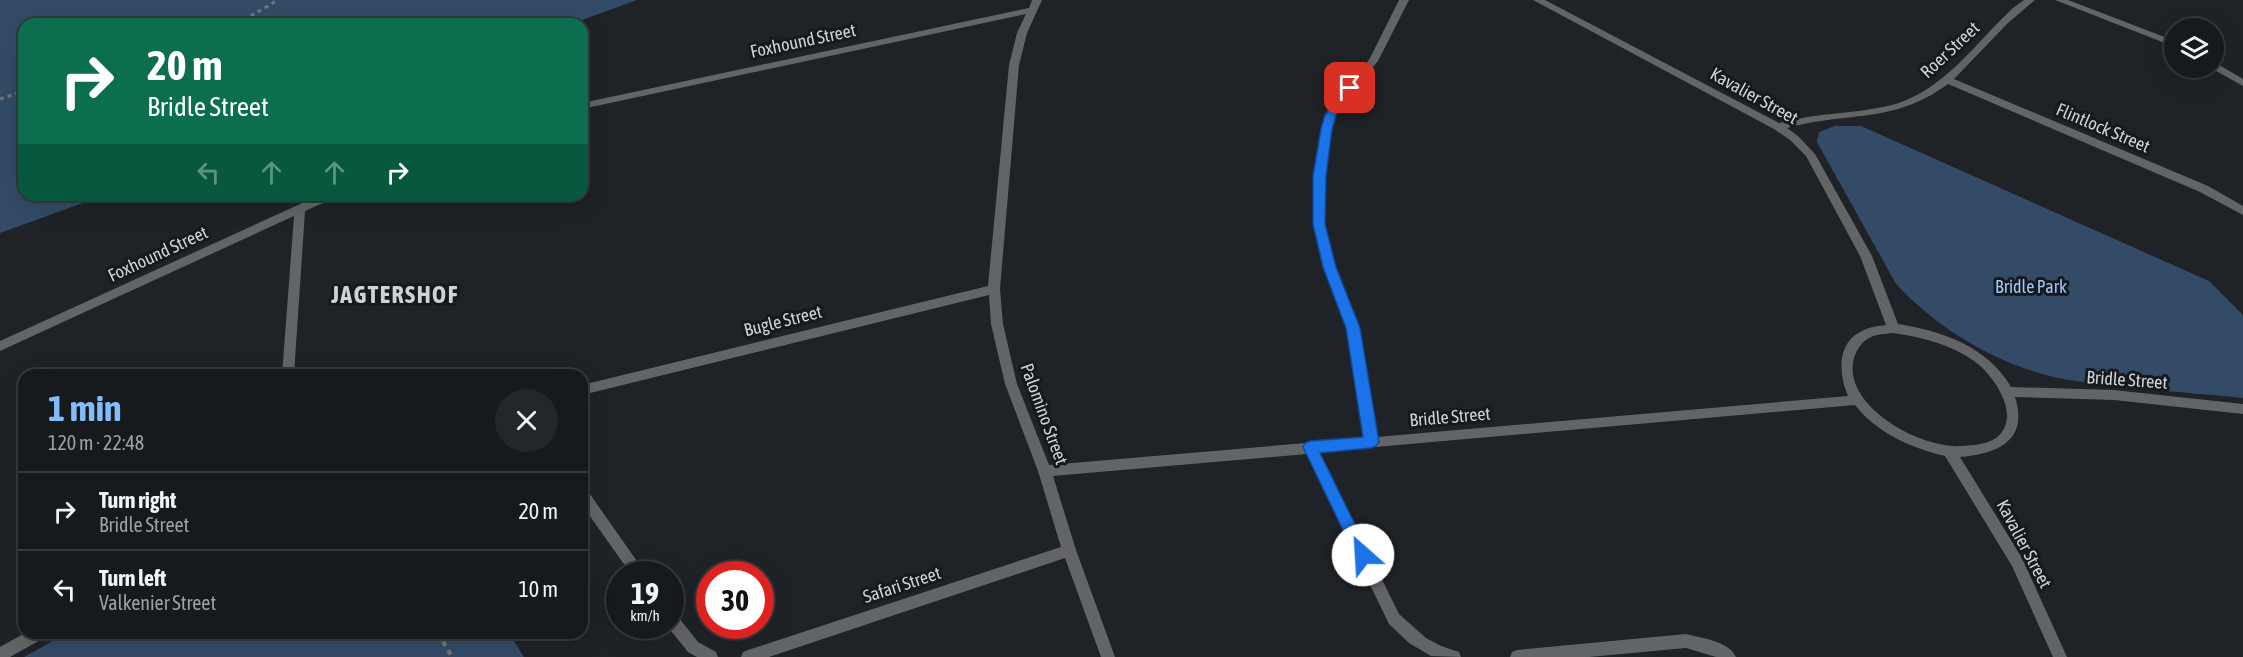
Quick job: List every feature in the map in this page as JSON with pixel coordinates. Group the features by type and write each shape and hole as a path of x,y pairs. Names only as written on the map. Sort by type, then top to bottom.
{"street":[{"path":"1371,442 1353,328 1330,267 1319,224 1319,176 1330,115 1338,101 1372,62 1384,43 1404,0"},
{"name":"Kavalier Street","path":"1538,0 1778,127 1794,138 1810,153 1866,256 1893,328"},
{"name":"Roer Street","path":"1778,127 1807,119 1879,112 1931,92 1948,80 2012,13 2030,0"},
{"path":"2060,0 2164,40"},
{"name":"Foxhound Street","path":"588,105 1035,5"},
{"name":"Palomino Street","path":"1035,5 1022,33 1014,65 994,290 997,324 1011,384 1045,471 1069,550 1108,657"},
{"path":"2224,71 2243,83"},
{"name":"Flintlock Street","path":"1948,80 2204,189 2243,212"},
{"name":"Foxhound Street","path":"0,346 317,201"},
{"path":"288,369 300,209"},
{"name":"Bugle Street","path":"588,389 994,290"},
{"path":"1893,328 1926,333 1960,346 1989,367 2009,392 2014,417 2006,438 1983,450 1950,452 1924,446 1898,434 1875,418 1858,400 1845,374 1849,351 1865,335 1893,328"},
{"name":"Bridle Street","path":"2009,392 2114,395 2243,409"},
{"name":"Bridle Street","path":"1045,471 1858,400"},
{"path":"1310,447 1394,619 1411,637 1427,648 1454,657"},
{"name":"Kavalier Street","path":"1950,452 2017,562 2060,657"},
{"path":"588,502 630,561"},
{"name":"Safari Street","path":"748,657 1069,550"},
{"path":"684,636 693,647 711,657"},
{"path":"0,655 28,639"},
{"path":"1517,657 1686,640 1714,648 1729,657"}],"path":[{"path":"247,18 278,0"},
{"path":"0,99 18,93"},
{"path":"442,639 452,657"}],"green space":[{"path":"0,0 637,0 588,18 18,18 18,201 88,201 0,233"},
{"name":"Bridle Park","path":"1835,126 1861,126 2209,281 2243,315 2243,398 2112,386 2045,375 1998,357 1953,333 1896,284 1817,142 1819,132"},
{"path":"56,639 513,639 524,657 24,657"}],"district":[{"name":"JAGTERSHOF","path":"395,295"}],"route":[{"path":"1350,88 1338,101 1330,115 1326,129 1319,176 1319,224 1330,267 1353,328 1371,442 1310,447 1363,555"}]}
